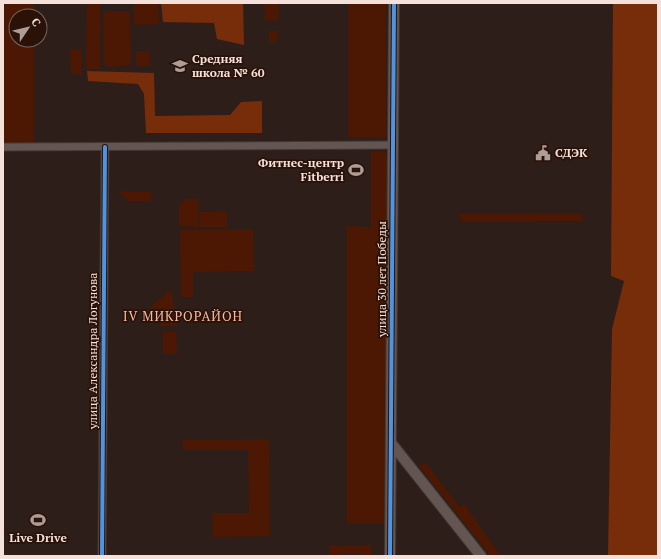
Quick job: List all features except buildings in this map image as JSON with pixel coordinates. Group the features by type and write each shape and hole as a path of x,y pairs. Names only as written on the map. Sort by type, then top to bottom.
{"street":[{"name":"улица 30 лет Победы","path":"390,556 394,3"},
{"path":"3,147 393,145"},
{"name":"улица Александра Логунова","path":"102,556 105,147"},
{"path":"392,444 481,556"}],"shaded area":[{"path":"3,3 34,3 34,8 8,8 8,48 34,48 34,144 3,144"},
{"path":"87,3 100,3 100,69 86,69"},
{"path":"134,3 158,3 159,24 134,25"},
{"path":"161,3 243,3 244,45 217,39 214,23 163,22"},
{"path":"265,3 279,3 278,21 265,20"},
{"path":"348,3 386,3 386,138 348,137"},
{"path":"613,3 658,3 658,556 608,555 612,329 624,281 611,276"},
{"path":"107,11 128,11 130,14 131,63 129,66 107,67 104,64 103,14"},
{"path":"269,31 278,31 277,42 269,42"},
{"path":"81,49 82,74 71,74 70,50"},
{"path":"136,51 149,51 151,66 136,66"},
{"path":"87,71 154,73 155,116 230,115 241,102 262,101 262,133 146,133 144,94 138,84 88,81"},
{"path":"371,151 389,153 384,524 347,524 347,226 371,227"},
{"path":"118,191 151,192 151,201 128,201"},
{"path":"185,199 198,199 199,227 179,226 179,206"},
{"path":"227,211 227,227 200,227 200,212"},
{"path":"458,214 582,214 583,221 462,222"},
{"path":"253,229 254,271 193,272 193,297 181,297 180,230"},
{"path":"171,290 177,326 160,326 160,312 151,312 152,305"},
{"path":"163,332 176,332 177,354 163,354"},
{"path":"269,439 270,536 213,537 212,513 249,513 248,450 183,450 183,440"},
{"path":"426,463 459,507 464,504 500,555 490,555 419,466"},
{"path":"371,545 371,556 364,556 364,554 339,554 339,556 329,556 329,546"}],"cycle path":[{"path":"390,556 394,3"},
{"path":"102,556 105,147"}],"place":[{"name":"Средняя школа № 60","path":"180,66"},
{"name":"СДЭК","path":"543,153"},
{"name":"Фитнес-центр Fitberri","path":"356,170"},
{"name":"Live Drive","path":"38,520"}],"district":[{"name":"IV МИКРОРАЙОН","path":"183,316"}]}
